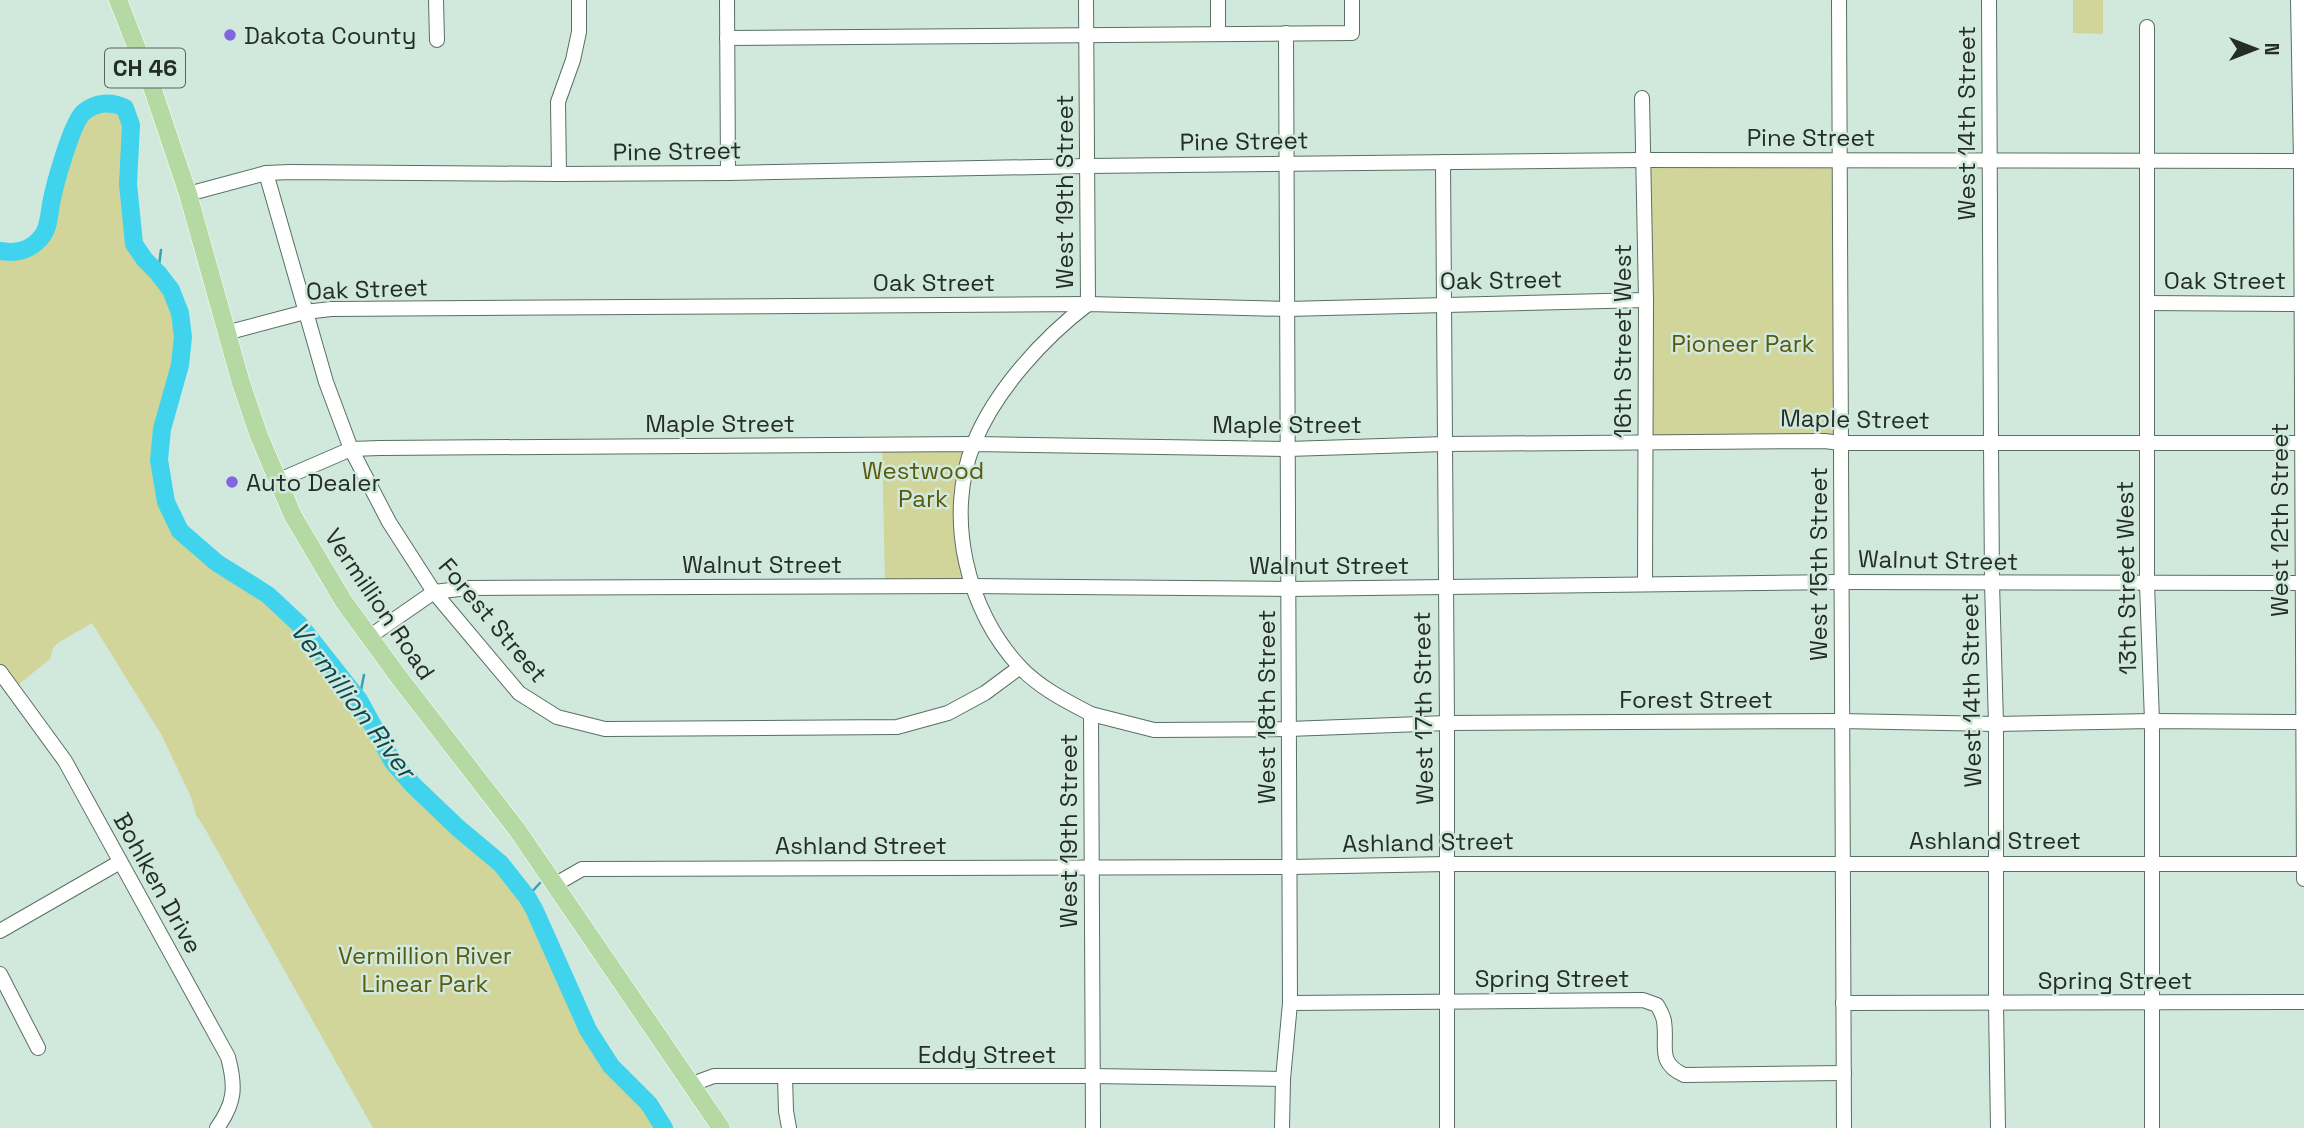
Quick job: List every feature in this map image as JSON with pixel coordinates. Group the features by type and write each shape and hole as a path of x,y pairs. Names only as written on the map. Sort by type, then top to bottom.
{"main road":[{"name":"Vermillion Road","path":"118,0 152,87 188,194 241,383 277,481 293,516 318,561 369,637 519,831 721,1128"}],"street":[{"path":"436,0 437,40"},
{"path":"559,174 558,102 573,60 579,32 579,0"},
{"path":"727,0 728,173"},
{"name":"West 19th Street","path":"1086,0 1088,304 1065,322 1003,391 974,444 965,474 961,514 965,556 972,586 992,630 1020,667 1054,695 1091,715 1093,1128"},
{"path":"1218,0 1218,34"},
{"path":"727,38 1352,33 1352,0"},
{"name":"West 15th Street","path":"1839,0 1844,1128"},
{"name":"West 14th Street","path":"1989,0 1998,1128"},
{"name":"West 12th Street","path":"2298,0 2302,161 2304,879"},
{"name":"13th Street West","path":"2147,27 2146,443 2152,721 2152,1128"},
{"name":"West 18th Street","path":"1282,1128 1283,1079 1290,1003 1286,33"},
{"name":"16th Street West","path":"1642,98 1646,300 1645,583"},
{"name":"Pine Street","path":"188,194 266,173 290,172 728,173 1643,160 2302,161"},
{"name":"West 17th Street","path":"1443,162 1447,1128"},
{"name":"Forest Street","path":"266,173 326,382 351,449 388,522 434,592 519,693 557,717 605,729 897,727 948,713 985,693 1020,667"},
{"name":"Oak Street","path":"226,333 305,312 331,309 1088,304 1287,309 1646,300"},
{"name":"Oak Street","path":"2147,303 2302,304"},
{"name":"Maple Street","path":"277,481 351,449 974,444 1288,449 1645,441 2303,443"},
{"name":"Walnut Street","path":"369,637 434,592 468,588 972,586 1289,589 1645,583 2303,583"},
{"name":"Bohlken Drive","path":"0,672 65,761 228,1057 234,1090 230,1105 217,1128"},
{"name":"Forest Street","path":"1091,715 1154,730 1289,729 1447,723 2304,722"},
{"path":"0,931 120,862"},
{"name":"Ashland Street","path":"556,884 582,869 1447,864 2304,864"},
{"path":"0,974 38,1048"},
{"name":"Spring Street","path":"1290,1003 1643,1000 1657,1005 1664,1018 1665,1056 1671,1068 1684,1075 1844,1073"},
{"name":"Spring Street","path":"1843,1003 2304,1002"},
{"name":"Eddy Street","path":"692,1084 714,1076 1283,1079"},
{"path":"785,1077 789,1128"}],"green space":[{"path":"2073,0 2103,0 2103,34 2073,33"},
{"name":"Vermillion River Linear Park","path":"106,103 116,103 125,108 131,125 128,184 134,244 171,290 180,313 183,337 180,365 162,429 159,460 166,502 180,531 217,563 268,595 299,624 359,700 393,762 458,828 501,864 534,909 588,1030 611,1065 649,1104 664,1128 373,1128 196,815 191,797 161,734 92,623 58,643 53,648 50,659 13,689 0,672 0,251 22,250 41,239 48,225 52,198 68,142 77,122 86,110"},
{"name":"Pioneer Park","path":"1643,160 1839,160 1840,443 1645,441"},
{"name":"Westwood Park","path":"882,444 974,444 962,494 972,586 885,586"}],"waterway":[{"name":"Vermillion River","path":"0,251 24,250 43,235 64,155 74,128 84,112 104,104 125,108 131,125 128,184 134,244 171,290 180,313 183,337 180,365 162,429 159,460 166,502 180,531 217,563 268,595 299,624 359,700 393,762 458,828 501,864 534,909 588,1030 611,1066 649,1104 664,1128"},
{"path":"158,273 161,250"},
{"path":"359,700 364,675"},
{"path":"527,897 540,883"}],"place":[{"name":"Dakota County","path":"230,35"},
{"name":"Auto Dealer","path":"232,482"}]}
